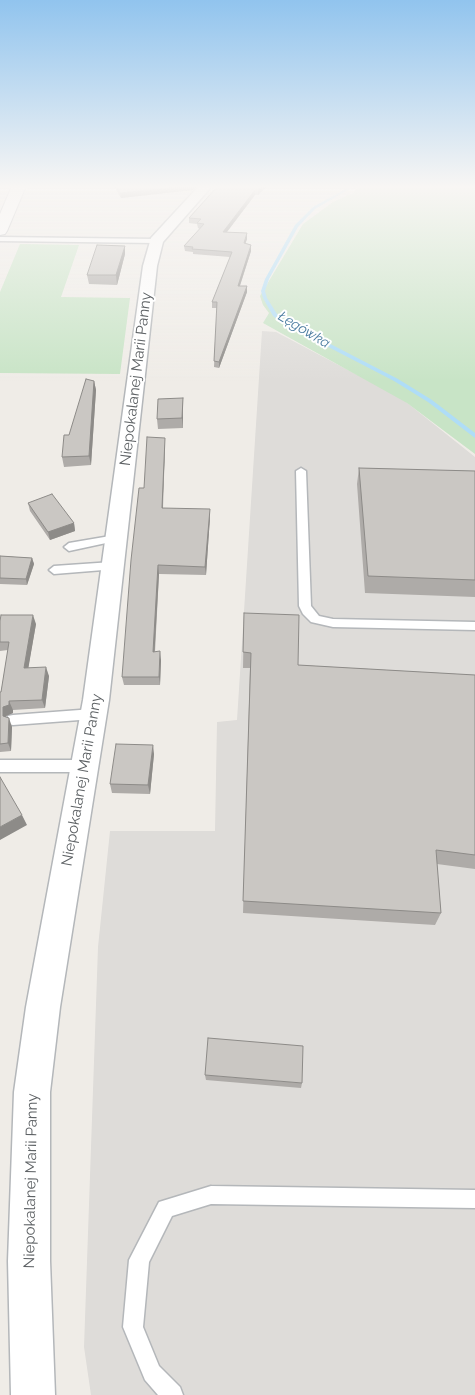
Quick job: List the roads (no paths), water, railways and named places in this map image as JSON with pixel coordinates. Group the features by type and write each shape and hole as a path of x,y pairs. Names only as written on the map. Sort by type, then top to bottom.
{"street":[{"name":"Niepokalanej Marii Panny","path":"33,1395 29,1261 32,1092 43,1007 94,714 150,266 154,251"}],"lane":[{"path":"301,470 305,606 307,611 315,618 333,623 475,626"},
{"path":"70,547 116,538"},
{"path":"54,570 112,566"},
{"path":"13,720 94,714"},
{"path":"0,766 84,766"},
{"path":"172,1395 152,1373 133,1327 139,1260 166,1209 211,1194 475,1199"}],"waterway":[{"name":"Łęgówka","path":"282,251 267,279 263,291 275,315 284,322 396,380 430,401 475,436"}]}
